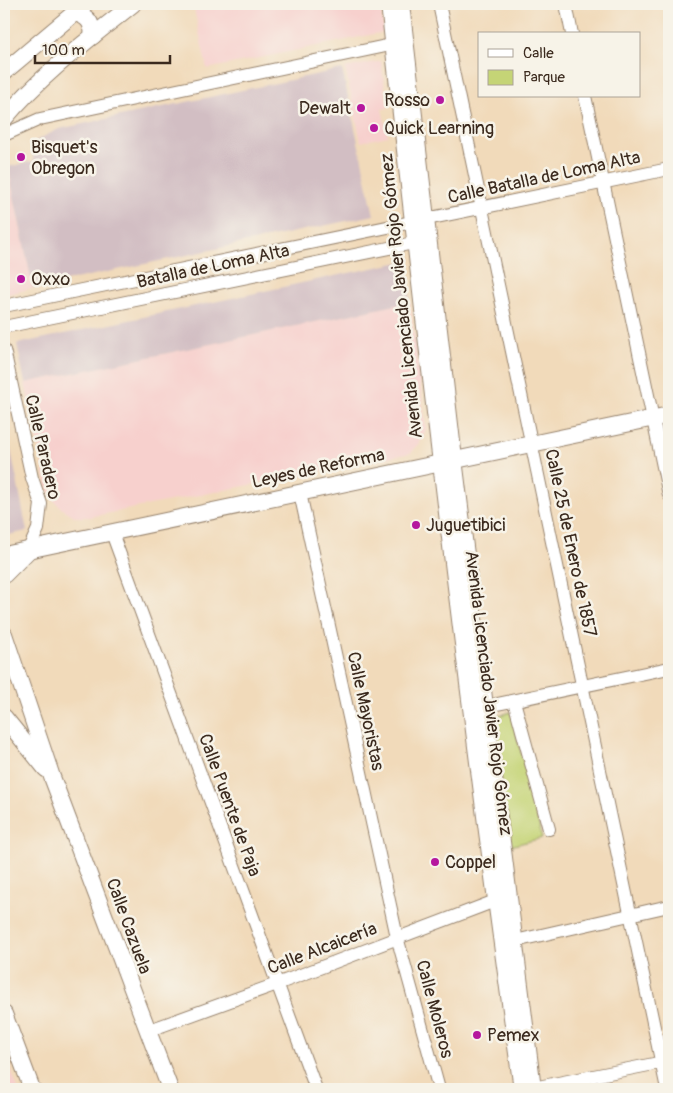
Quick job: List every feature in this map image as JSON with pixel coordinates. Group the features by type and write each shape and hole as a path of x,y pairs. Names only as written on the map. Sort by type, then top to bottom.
{"main road":[{"path":"4,119 21,99 54,67 133,4"},
{"name":"Avenida Licenciado Javier Rojo Gómez","path":"389,4 399,43 446,461 502,898 529,1089"},
{"name":"Avenida Licenciado Javier Rojo Gómez","path":"399,43 401,4"},
{"path":"4,72 80,8 92,26 93,36"},
{"path":"4,95 13,99 21,99"},
{"name":"Leyes de Reforma","path":"4,556 669,415"},
{"path":"4,575 28,551"},
{"name":"Calle Cazuela","path":"4,634 52,777 170,1089"},
{"name":"Calle Cazuela","path":"4,717 52,777"},
{"name":"Avenida Licenciado Javier Rojo Gómez","path":"502,898 514,941 529,1089"},
{"path":"4,1014 32,1089"}],"street":[{"name":"Calle 25 de Enero de 1857","path":"439,4 583,686 629,915 665,1062 666,1089"},
{"path":"566,4 572,32"},
{"path":"4,135 40,119 399,43"},
{"path":"585,98 669,495"},
{"name":"Calle Batalla de Loma Alta","path":"419,220 669,169"},
{"name":"Batalla de Loma Alta","path":"4,306 419,220"},
{"name":"Batalla de Loma Alta","path":"4,327 422,241"},
{"name":"Calle Paradero","path":"4,350 32,478 41,504 38,529 28,551"},
{"name":"Calle Mayoristas","path":"300,493 397,937"},
{"name":"Calle Puente de Paja","path":"112,533 316,1089"},
{"path":"478,708 669,668"},
{"path":"514,701 549,829"},
{"name":"Calle Alcaicería","path":"147,1031 277,984 502,898"},
{"path":"514,941 669,906"},
{"name":"Calle Moleros","path":"397,937 439,1089"},
{"path":"529,1089 665,1062"}],"shaded area":[{"path":"193,4 380,4 384,32 207,69"},
{"path":"381,61 388,108 382,109 388,136 361,142 345,68"},
{"path":"342,69 374,215 33,288 8,167 34,161 31,143 59,129"},
{"path":"6,159 33,288 4,295 4,161"},
{"path":"405,261 410,302 25,383 17,344"},
{"path":"410,302 426,429 421,441 411,453 90,517 76,517 61,508 51,497 47,487 25,383"},
{"path":"4,415 27,531 4,536"},
{"path":"4,1050 18,1089 4,1089"}],"green space":[{"path":"511,712 542,838 510,846 493,717"}],"place":[{"name":"Rosso","path":"440,100"},
{"name":"Dewalt","path":"361,108"},
{"name":"Quick Learning","path":"374,128"},
{"name":"Bisquet's Obregon","path":"21,157"},
{"name":"Oxxo","path":"21,279"},
{"name":"Juguetibici","path":"416,525"},
{"name":"Coppel","path":"435,862"},
{"name":"Pemex","path":"477,1035"}]}
